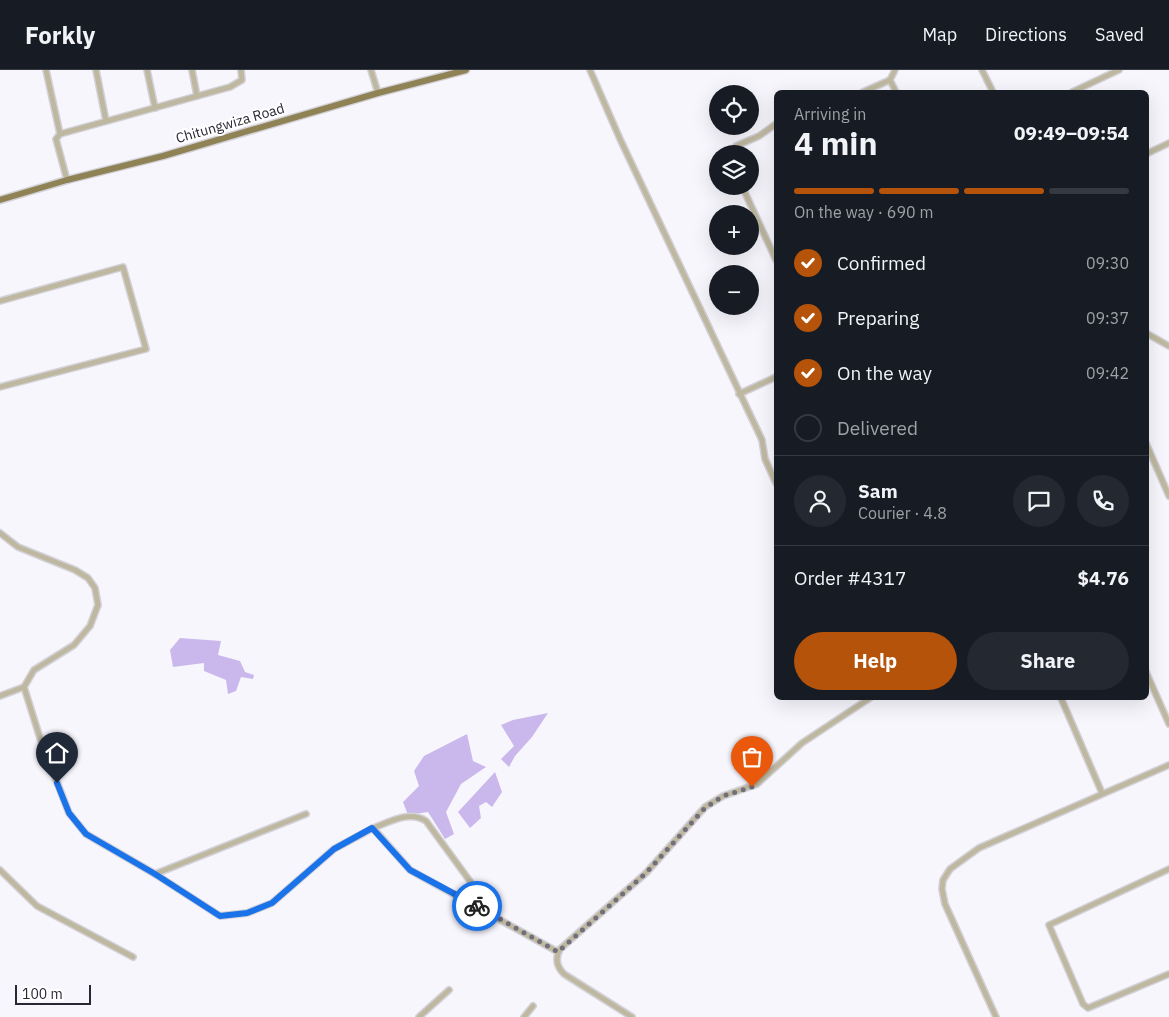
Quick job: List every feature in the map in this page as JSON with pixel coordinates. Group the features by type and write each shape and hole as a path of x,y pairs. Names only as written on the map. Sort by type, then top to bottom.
{"main road":[{"name":"Chitungwiza Road","path":"0,200 466,70"}],"street":[{"path":"46,70 60,134"},
{"path":"96,70 106,121"},
{"path":"147,70 154,108"},
{"path":"192,70 197,96"},
{"path":"67,180 56,139 60,134 240,83 242,78 241,70"},
{"path":"371,70 378,93"},
{"path":"590,70 620,139 762,440 765,458 774,478"},
{"path":"868,90 890,80 896,70"},
{"path":"982,70 992,90"},
{"path":"1076,90 1120,70"},
{"path":"890,80 895,90"},
{"path":"738,145 759,136 774,125"},
{"path":"1149,153 1169,143"},
{"path":"746,195 774,256"},
{"path":"0,301 123,266 146,348 0,387"},
{"path":"1149,335 1169,346"},
{"path":"739,394 774,378"},
{"path":"1149,450 1169,496"},
{"path":"0,533 18,547 75,570 88,578 95,588 98,606 90,626 74,645 34,670 24,687 0,696"},
{"path":"1149,679 1169,724"},
{"path":"24,687 40,738 69,813 86,834 155,874 220,916 247,913 272,903 334,849 372,828 407,816 417,817 426,821 495,916"},
{"path":"632,1017 564,974 556,960 558,952 646,873 705,808 723,796 757,784 802,743 867,700"},
{"path":"1062,700 1102,793"},
{"path":"996,1017 945,904 942,889 950,869 979,848 1169,765"},
{"path":"155,874 306,814"},
{"path":"372,828 410,870 558,952"},
{"path":"1169,869 1049,925 1083,1004 1088,1008 1169,974"},
{"path":"0,870 37,906 133,957"},
{"path":"419,1017 449,990"},
{"path":"524,1017 533,1006"}],"shaded area":[{"path":"180,638 221,641 218,655 240,661 245,672 254,675 253,679 241,677 236,691 228,694 226,680 204,671 204,663 173,667 170,650"},
{"path":"548,713 532,737 515,756 509,767 501,759 514,746 501,725 513,720"},
{"path":"467,734 473,761 486,767 461,784 446,812 454,834 445,839 428,812 408,815 403,802 419,786 414,771 424,756"},
{"path":"495,772 502,792 492,807 486,802 479,806 481,818 470,828 458,812"}],"way so far":[{"path":"477,906 558,952 646,873 705,808 723,796 752,787"}],"route":[{"path":"57,783 69,813 86,834 155,874 220,916 247,913 272,903 334,849 372,828 410,870 477,906"}]}
